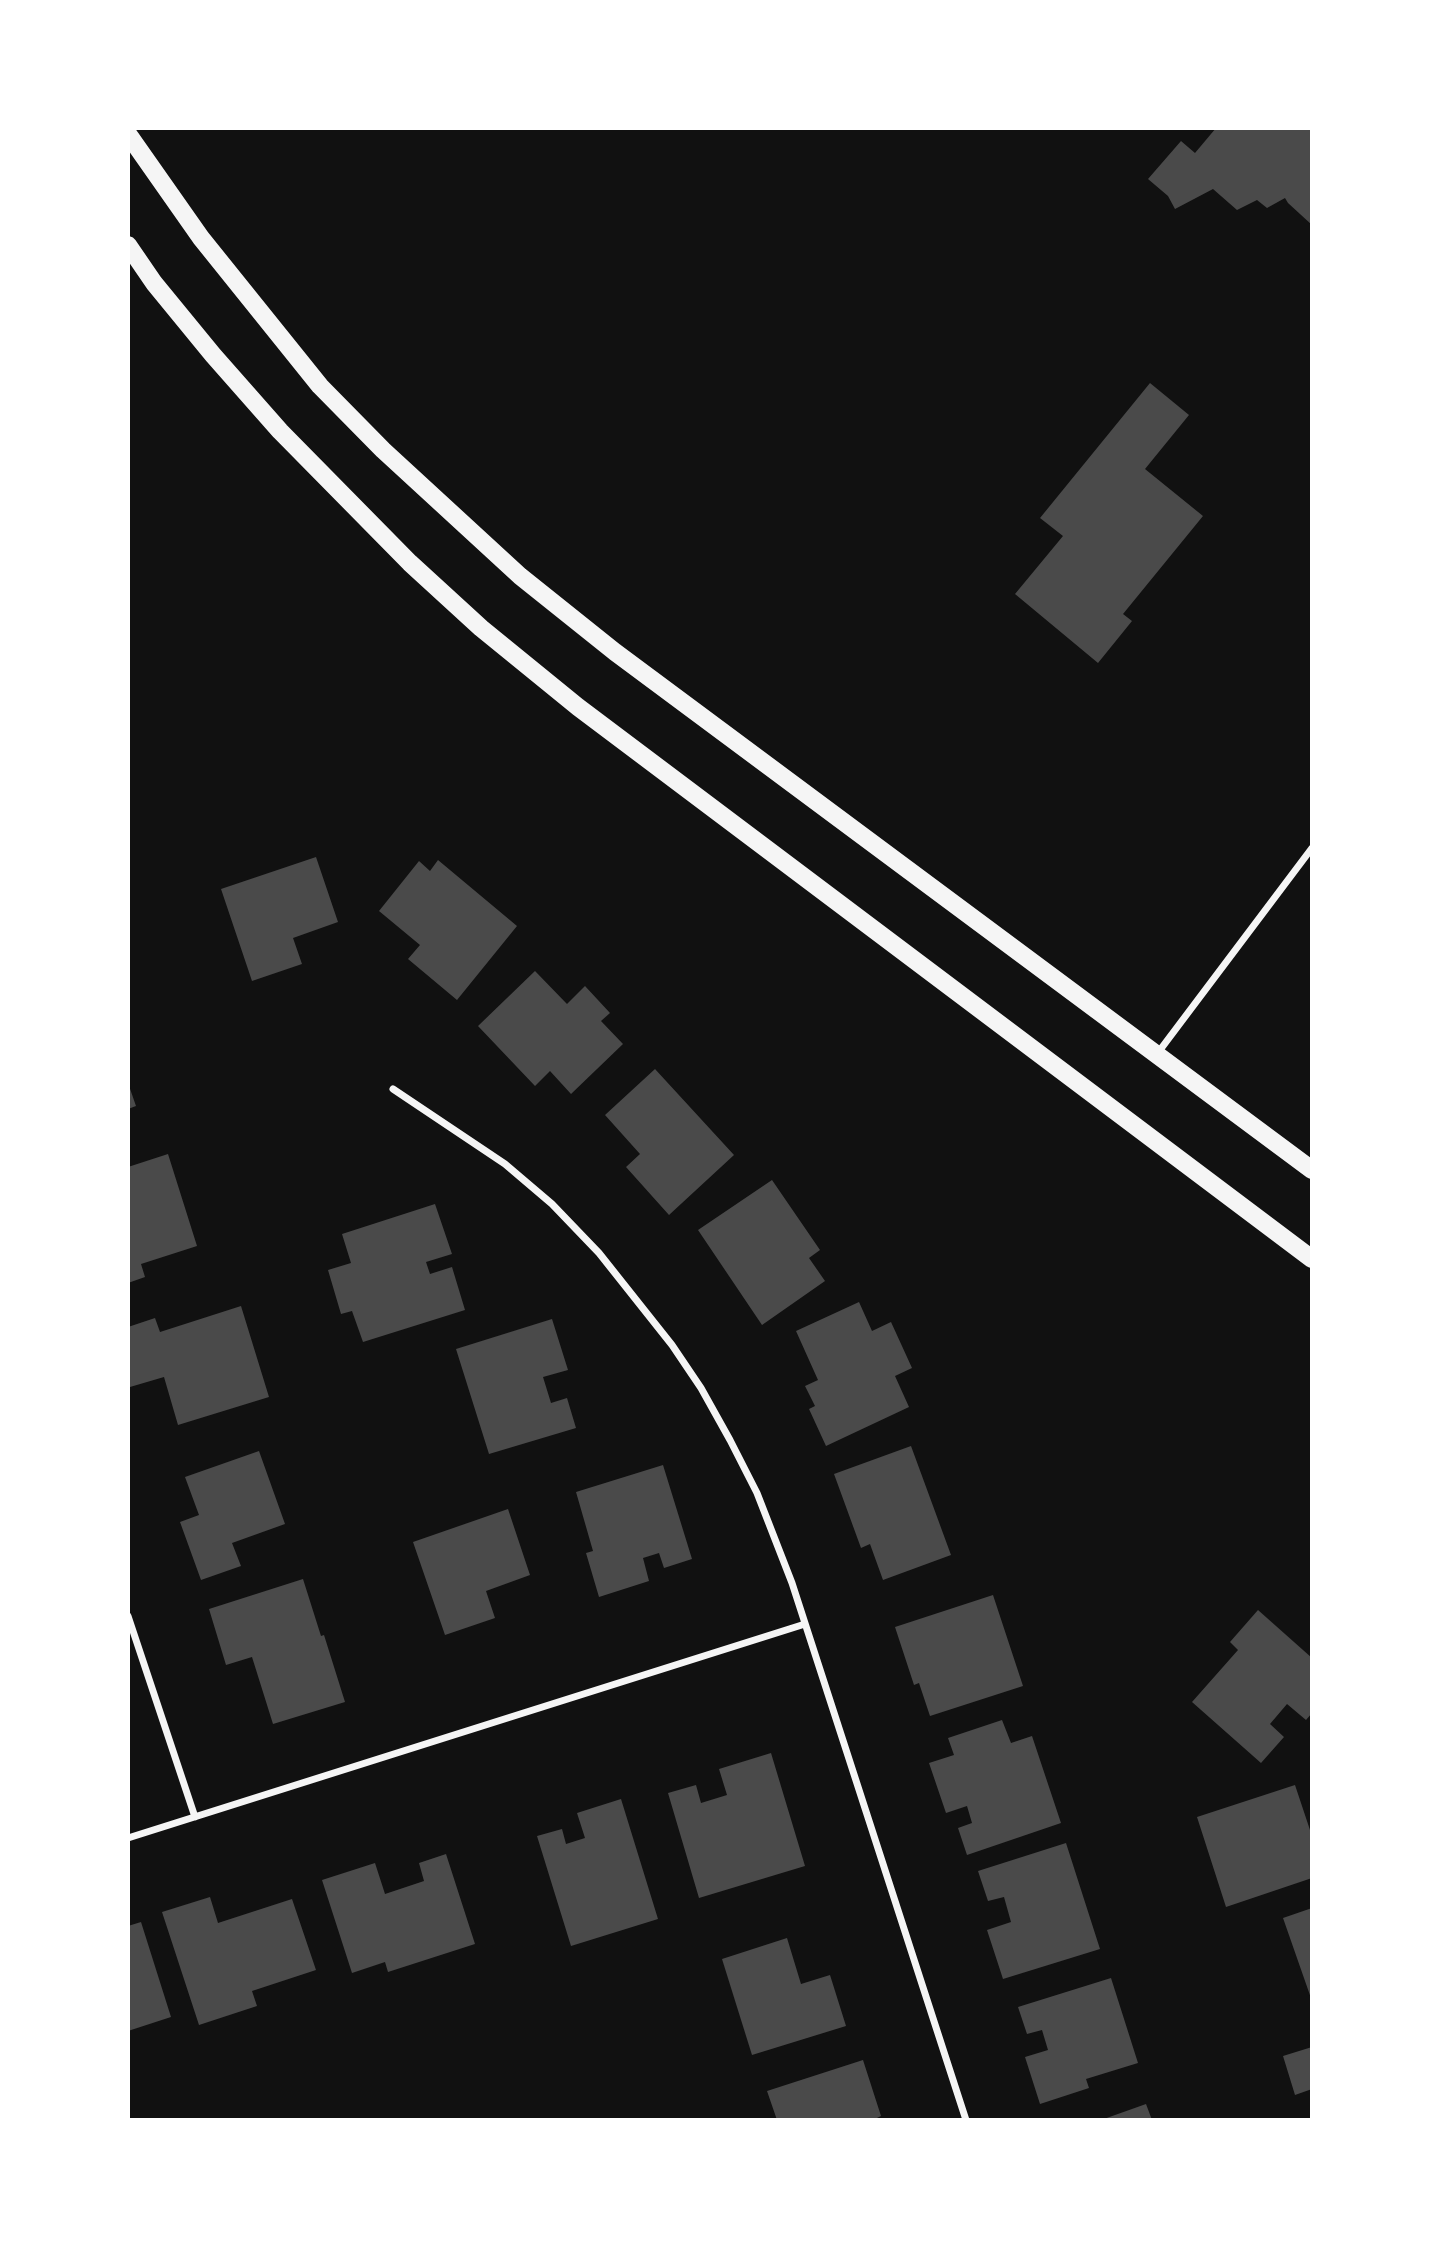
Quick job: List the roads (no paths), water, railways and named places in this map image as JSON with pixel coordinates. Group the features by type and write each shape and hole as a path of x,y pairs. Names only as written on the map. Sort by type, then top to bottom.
{"main road":[{"path":"128,134 201,238 320,386 383,450 520,576 615,652 1312,1170"},
{"path":"128,245 154,283 280,431 343,497 481,628 578,707 1312,1259"}],"street":[{"path":"1156,1054 1312,848"},
{"path":"393,1089 505,1164 552,1205 599,1253 643,1307 701,1388 730,1440 776,1538 966,2120"},
{"path":"128,1616 195,1817"},
{"path":"128,1838 805,1624"}]}
